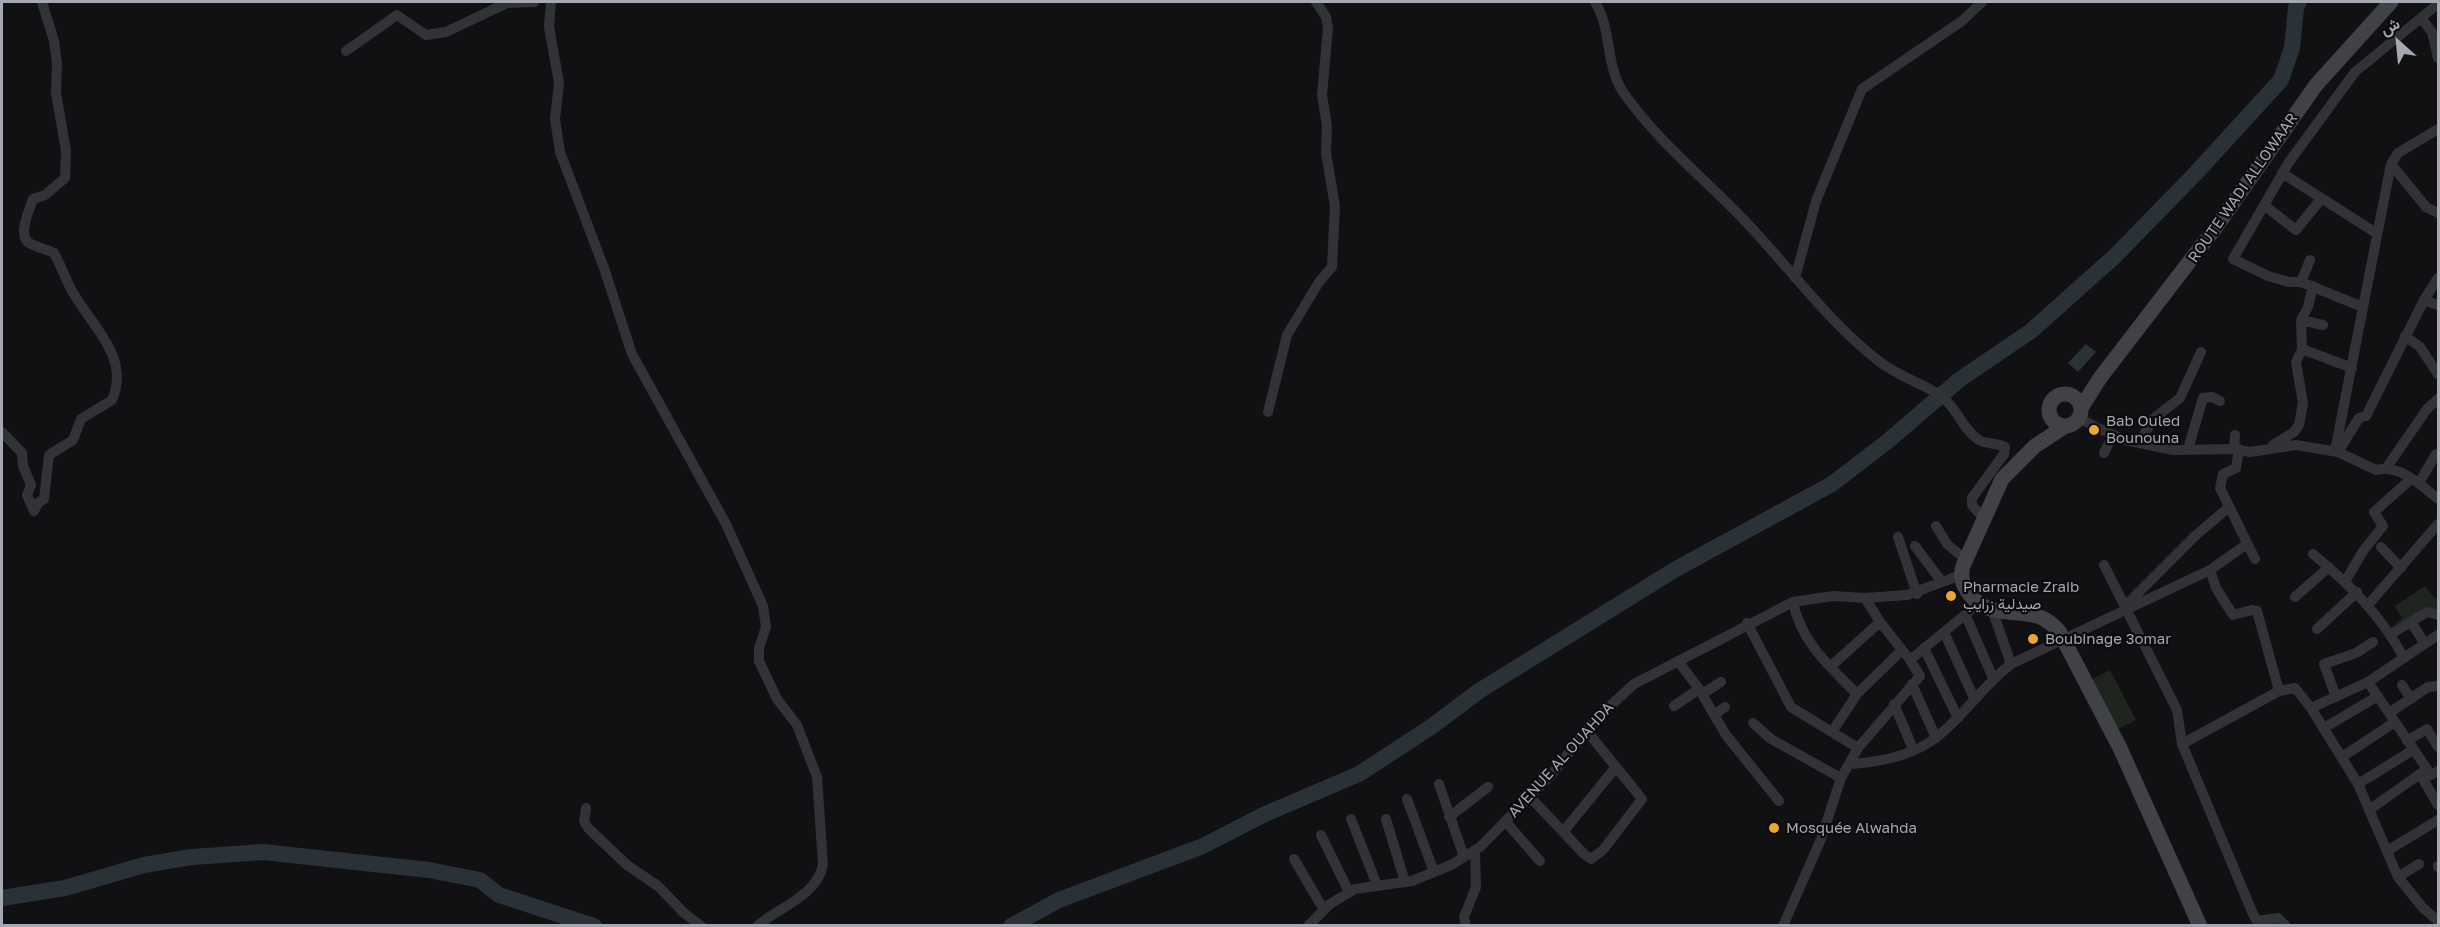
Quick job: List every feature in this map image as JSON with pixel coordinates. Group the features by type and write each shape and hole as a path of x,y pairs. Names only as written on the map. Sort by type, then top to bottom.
{"street":[{"path":"2,432 22,453 23,466 31,485 27,495 34,511 38,503 44,499 46,492 50,455 73,440 81,419 112,400 118,377 118,367 108,345 72,291 54,254 29,244 24,239 23,232 33,199 45,195 65,178 66,151 56,93 57,63 54,41 42,2"},
{"path":"346,51 397,15 426,35 446,32 507,3 534,2"},
{"path":"551,2 549,27 559,83 555,118 562,160 604,268 633,354 726,524 763,606 766,627 759,648 759,661 777,699 797,725 817,777 823,865 821,875 805,893 757,926"},
{"path":"1268,412 1287,334 1333,263 1335,206 1326,153 1327,126 1322,95 1328,28 1326,17 1316,2"},
{"path":"1595,2 1600,10 1610,61 1621,89 1682,162 1711,185 1848,334 1882,364 1941,396 1955,409 1970,432 1980,441 2005,447 2004,454 1972,498 1972,505 1984,520"},
{"path":"1795,278 1816,201 1862,89 1962,21 1982,2"},
{"name":"ROUTE WADI ALLOWAAR","path":"2078,407 2167,293 2316,85 2391,2"},
{"path":"2363,307 2301,282 2289,282 2268,276 2233,259 2282,173 2355,72 2439,4"},
{"path":"2421,18 2432,32 2439,58"},
{"path":"2337,452 2376,233 2391,164 2398,153 2439,129"},
{"path":"2391,164 2426,207 2439,213"},
{"path":"2282,173 2376,233"},
{"path":"2264,205 2296,230 2321,199"},
{"path":"2301,282 2310,260"},
{"path":"2337,452 2359,418 2366,416 2424,300 2439,278"},
{"path":"2271,447 2294,432 2299,425 2302,403 2296,362 2302,349 2301,320 2308,307 2313,286"},
{"path":"2424,300 2439,305"},
{"path":"2301,320 2323,325"},
{"path":"2405,336 2420,347 2436,366"},
{"path":"2302,349 2352,368"},
{"path":"2139,443 2153,419 2180,398 2201,352"},
{"path":"2188,449 2203,398 2210,391 2220,401"},
{"path":"2064,427 2055,423 2050,416 2049,406 2055,398 2064,394 2096,427 2139,443 2173,450 2236,449 2250,452 2296,445 2337,452 2376,470 2386,467 2402,472 2439,499"},
{"path":"2386,467 2427,409 2439,399"},
{"path":"2078,407 2072,425 2064,427 2035,446 2002,479 1961,575 1966,590 1978,604 1994,612 2042,618 2051,622 2063,638 2130,769 2200,926"},
{"path":"2035,446 2050,416"},
{"path":"2104,453 2113,435"},
{"path":"2235,435 2236,468 2223,474 2220,483 2229,507 2255,559"},
{"path":"2346,580 2363,551 2383,526 2374,512 2415,481 2436,454"},
{"path":"2126,611 2129,602 2195,536 2229,507"},
{"path":"2368,605 2439,524"},
{"path":"1936,526 1947,544 1966,560"},
{"path":"1898,537 1917,594"},
{"path":"1851,764 1879,762 1936,738 1958,718 1993,678 2011,664 2210,570 2247,544"},
{"path":"1915,546 1942,582"},
{"path":"2381,547 2401,568"},
{"path":"2313,554 2346,580 2357,592 2391,634 2404,658"},
{"path":"2104,566 2177,710 2177,723 2182,744 2253,914 2257,921 2278,918 2286,926"},
{"path":"2295,597 2329,567"},
{"path":"2210,570 2216,588 2233,615 2252,610 2257,611 2279,690"},
{"name":"AVENUE AL OUAHDA","path":"1308,926 1324,910 1349,892 1364,886 1405,882 1434,872 1475,850 1530,797 1586,730 1635,684 1747,623 1793,602 1833,596 1865,598 1917,594 1961,575"},
{"path":"2317,629 2357,592"},
{"path":"1783,926 1827,822 1841,778 1858,748 1920,676 1865,598"},
{"path":"1793,602 1803,633 1830,667 1857,694"},
{"path":"1910,660 1978,604"},
{"path":"1994,612 2011,664"},
{"path":"2391,634 2427,612 2439,615"},
{"path":"1966,616 1993,678"},
{"path":"1830,667 1880,622"},
{"path":"2411,622 2432,640 2439,650"},
{"path":"1747,623 1791,707 1858,748"},
{"path":"1944,632 1974,698"},
{"path":"2311,708 2368,682 2432,640"},
{"path":"2336,697 2324,664 2356,653 2373,642"},
{"path":"1924,648 1958,718"},
{"path":"1832,732 1857,694 1902,650"},
{"path":"1678,661 1701,692 1726,735 1779,801"},
{"path":"1674,706 1721,682"},
{"path":"2368,682 2410,746 2439,805"},
{"path":"1912,684 1936,738"},
{"path":"2402,685 2411,699"},
{"path":"2342,757 2392,718 2411,699 2428,687 2439,686"},
{"path":"2182,744 2279,690 2295,688 2311,708 2358,784 2398,877 2423,908 2439,921"},
{"path":"2324,728 2378,696"},
{"path":"1894,704 1912,749"},
{"path":"1714,715 1725,707"},
{"path":"1753,723 1771,738 1841,778"},
{"path":"2358,784 2410,746 2427,729 2439,747"},
{"path":"1530,797 1591,859 1603,850 1642,802 1640,795 1586,730"},
{"path":"1563,832 1616,767"},
{"path":"2423,772 2431,775 2439,771"},
{"path":"2369,810 2423,772"},
{"path":"1439,784 1464,857"},
{"path":"1449,818 1488,787"},
{"path":"1407,799 1434,872"},
{"path":"586,808 585,821 588,828 627,865 658,886 684,913 701,926"},
{"path":"1351,819 1377,885"},
{"path":"1386,819 1405,882"},
{"path":"2386,852 2439,820"},
{"path":"1505,821 1540,861"},
{"path":"1321,835 1349,892"},
{"path":"1466,926 1464,917 1476,887 1475,850"},
{"path":"1294,859 1324,910"},
{"path":"2398,877 2419,864"}],"shaded area":[{"path":"2086,344 2096,352 2078,372 2068,363"},
{"path":"2425,586 2435,599 2438,597 2438,613 2425,609 2391,627 2402,618 2395,606"},
{"path":"2110,670 2136,720 2116,730 2091,680"}],"waterway":[{"path":"1011,926 1059,900 1203,846 1263,815 1359,774 1431,727 1479,691 1676,569 1832,484 1888,441 1959,380 2031,331 2114,257 2194,175 2281,80 2292,48 2296,8 2299,2"},
{"path":"2,898 65,888 144,865 192,857 263,852 429,870 480,880 499,895 594,926"}],"place":[{"name":"Bab Ouled Bounouna","path":"2094,430"},
{"name":"Pharmacie Zraib صيدلية زرايب","path":"1951,596"},
{"name":"Boubinage 3omar","path":"2033,639"},
{"name":"Mosquée Alwahda","path":"1774,828"}]}
